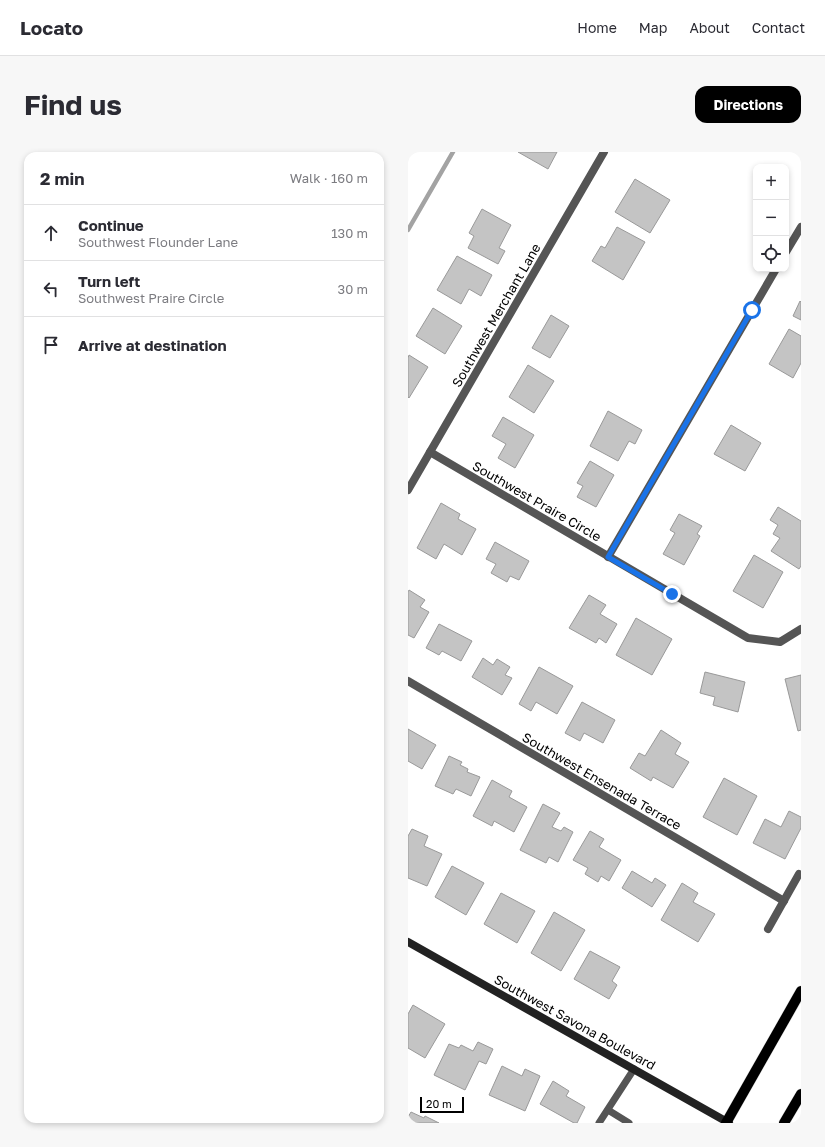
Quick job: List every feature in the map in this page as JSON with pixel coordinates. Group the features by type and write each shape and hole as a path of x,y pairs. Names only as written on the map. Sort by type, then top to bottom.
{"main road":[{"path":"728,1122 801,991"},
{"path":"784,1123 801,1094"}],"street":[{"name":"Southwest Merchant Lane","path":"408,490 604,152"},
{"path":"789,247 801,227"},
{"path":"608,557 774,272"},
{"name":"Southwest Praire Circle","path":"430,452 748,638 780,642 801,629"},
{"name":"Southwest Ensenada Terrace","path":"408,681 784,901"},
{"path":"768,929 799,874"},
{"name":"Southwest Savona Boulevard","path":"408,942 728,1122"}],"lane":[{"path":"599,1123 634,1069"},
{"path":"608,1110 629,1123"}],"building":[{"path":"518,152 557,152 548,169"},
{"path":"635,179 670,200 650,233 615,212"},
{"path":"482,209 511,225 499,248 505,251 498,264 468,248 474,236 469,233"},
{"path":"617,227 645,242 623,280 592,261 601,246 605,248"},
{"path":"457,256 492,275 481,296 469,289 461,304 437,290"},
{"path":"800,301 801,302 801,320 793,316"},
{"path":"433,308 462,326 445,354 416,336"},
{"path":"551,315 569,326 550,358 532,348"},
{"path":"789,329 801,336 801,363 793,378 769,364"},
{"path":"409,355 428,367 409,398 408,358"},
{"path":"528,365 554,381 534,413 509,397"},
{"path":"608,411 642,430 635,444 629,441 618,461 590,446"},
{"path":"503,417 534,435 515,468 498,458 506,444 492,436"},
{"path":"731,425 761,443 745,471 714,454"},
{"path":"590,461 614,475 596,507 577,497 583,486 577,483"},
{"path":"441,503 460,514 458,519 476,529 462,555 444,544 436,559 417,548"},
{"path":"778,507 801,521 801,566 799,569 771,551 780,538 773,534 778,525 770,520"},
{"path":"679,514 702,526 697,534 700,536 684,565 663,554 675,533 670,530"},
{"path":"495,542 529,561 519,580 510,576 507,582 491,573 496,564 486,559"},
{"path":"754,555 783,572 763,608 733,591"},
{"path":"409,590 425,600 420,607 429,612 414,638 408,635"},
{"path":"589,595 606,605 600,614 617,624 606,643 599,638 596,643 569,628"},
{"path":"636,618 672,639 652,675 616,655"},
{"path":"439,624 472,641 461,661 442,651 439,655 426,648"},
{"path":"483,658 493,665 497,659 510,667 505,675 512,678 502,695 472,677"},
{"path":"539,667 573,686 557,714 536,702 531,711 519,704"},
{"path":"705,672 745,682 738,712 713,705 715,697 700,693"},
{"path":"801,675 801,730 798,731 785,679"},
{"path":"582,702 615,720 603,743 584,733 580,741 565,733"},
{"path":"408,729 436,745 422,769 408,761"},
{"path":"661,730 681,743 675,754 689,762 673,788 653,777 651,781 630,768 639,753 645,756"},
{"path":"449,756 462,762 460,765 468,769 467,772 480,777 471,796 456,789 453,794 435,786"},
{"path":"724,778 757,796 737,835 703,817"},
{"path":"492,780 512,791 509,797 527,807 514,832 494,821 492,826 473,816"},
{"path":"543,804 560,813 552,827 561,831 564,827 573,832 558,862 549,857 546,863 520,850"},
{"path":"789,811 801,817 801,828 785,859 753,843 765,819 781,827"},
{"path":"412,829 428,836 424,846 442,854 427,886 408,878 408,836"},
{"path":"590,831 604,839 599,847 621,860 609,881 601,876 598,882 585,874 588,868 573,860"},
{"path":"452,866 484,883 466,915 435,897"},
{"path":"632,871 652,883 655,878 666,885 652,907 622,888"},
{"path":"682,883 698,893 693,902 715,914 698,942 661,920"},
{"path":"501,893 535,911 517,943 484,924"},
{"path":"554,912 585,930 561,971 531,953"},
{"path":"590,951 620,967 612,981 617,985 609,999 574,979"},
{"path":"413,1005 445,1024 425,1058 408,1048 408,1014"},
{"path":"478,1042 493,1049 486,1064 479,1061 465,1090 434,1075 449,1044 459,1048 461,1045 473,1051"},
{"path":"502,1066 522,1076 525,1069 540,1076 525,1111 489,1095"},
{"path":"553,1081 569,1091 566,1096 585,1107 577,1123 574,1123 540,1104"},
{"path":"411,1112 424,1118 425,1116 439,1123 408,1123 408,1117"}],"waterway":[{"path":"408,230 453,152"}],"route":[{"path":"672,594 608,557 752,310"}]}
